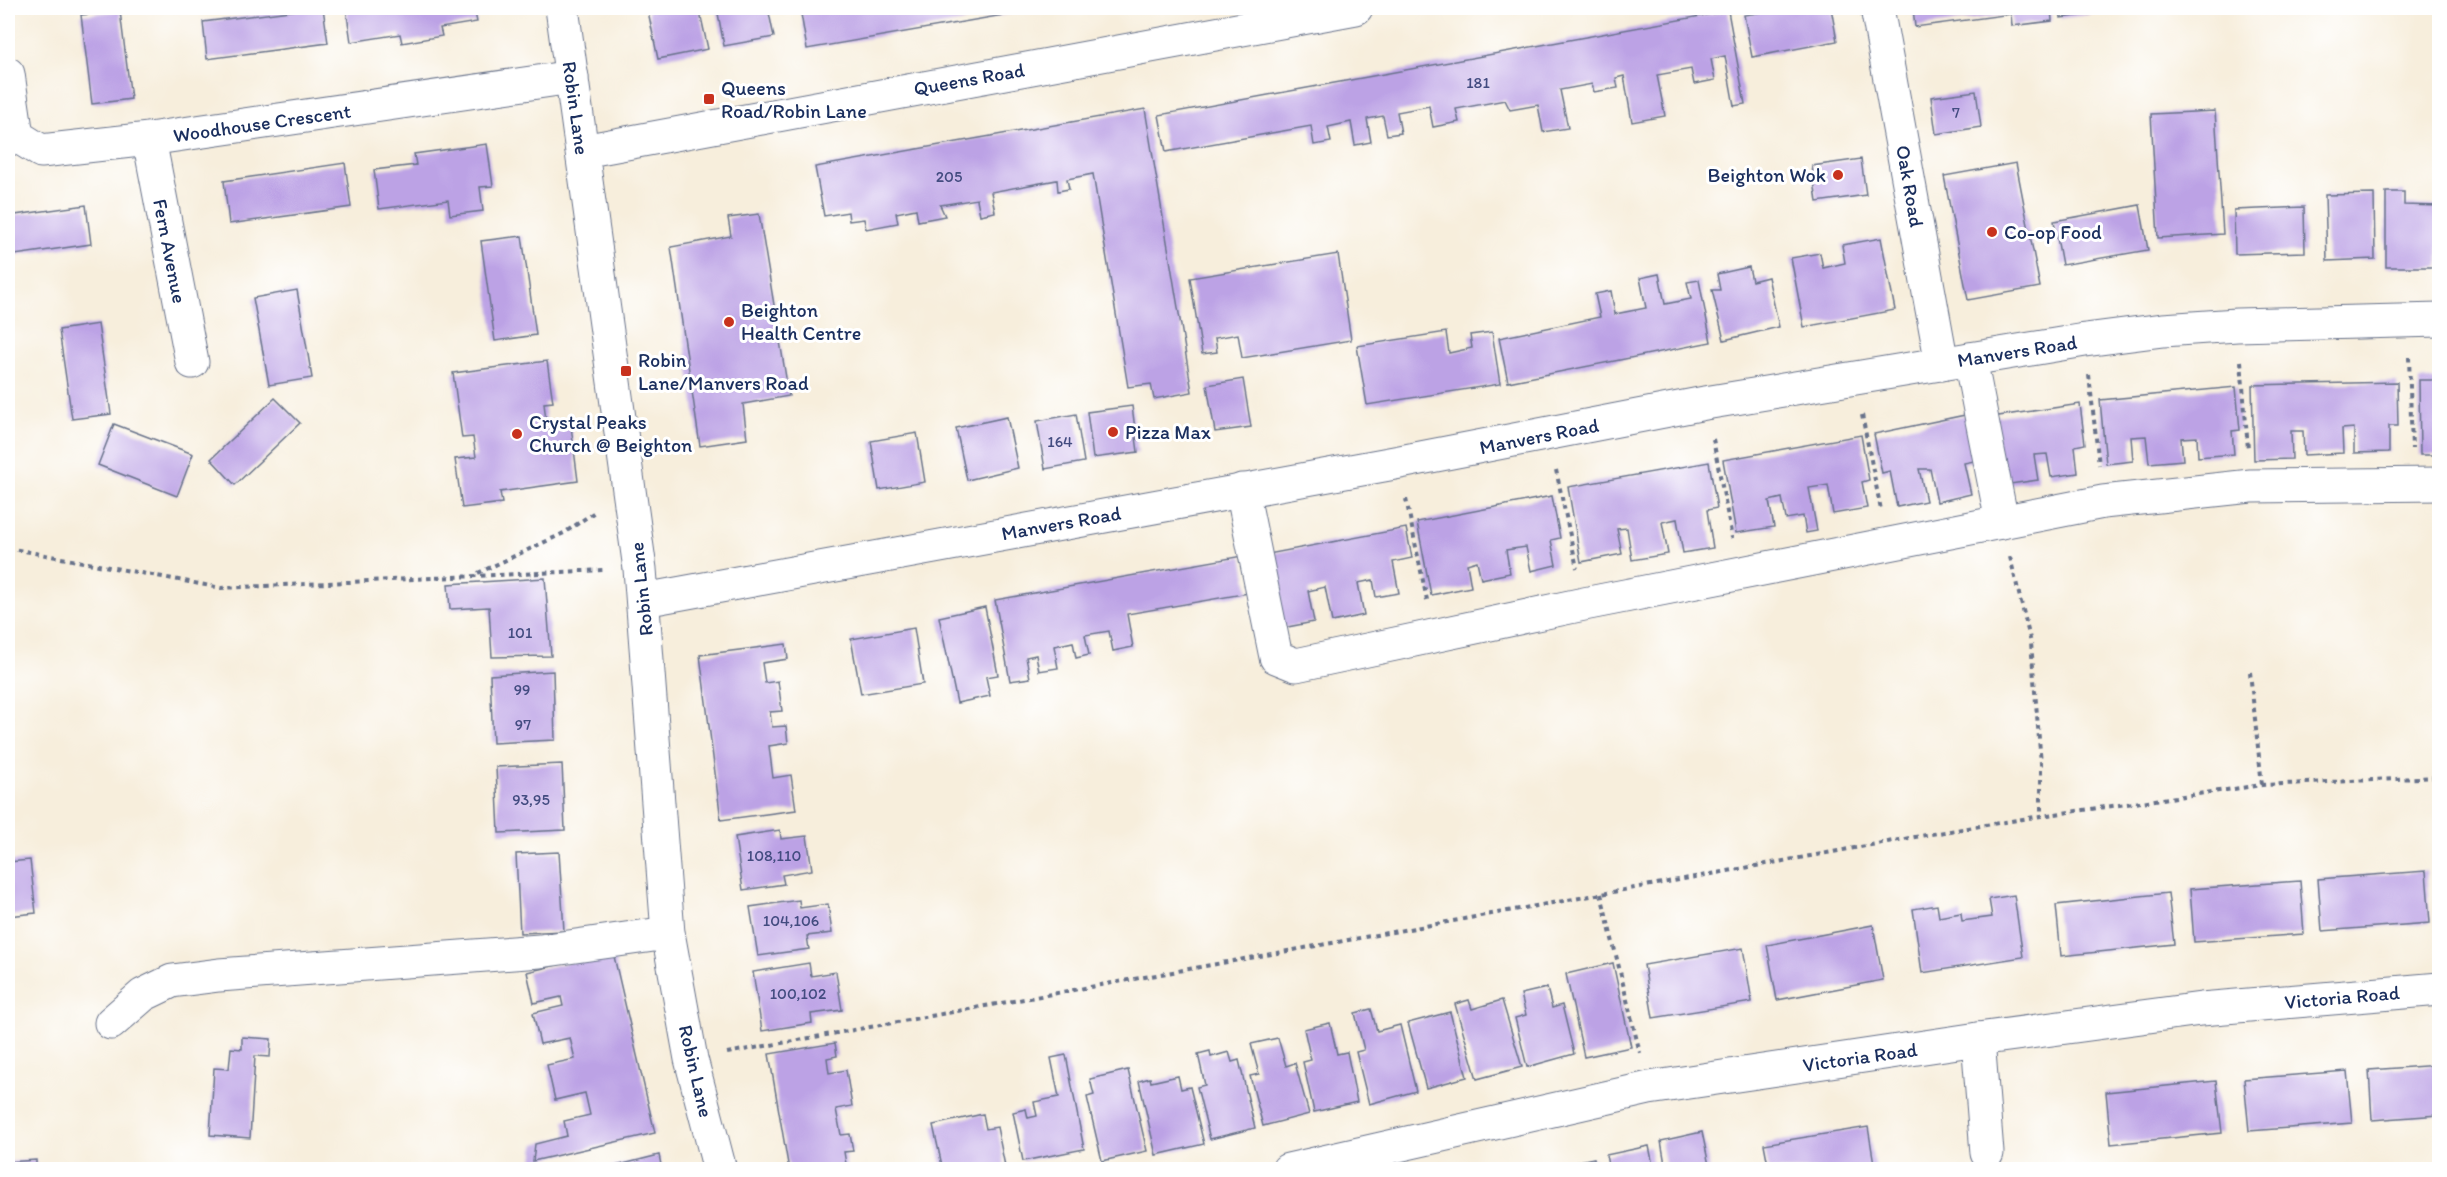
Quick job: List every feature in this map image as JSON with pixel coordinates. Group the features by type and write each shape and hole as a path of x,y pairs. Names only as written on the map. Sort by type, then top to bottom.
{"street":[{"name":"Robin Lane","path":"562,8 642,585 668,933 692,1059 720,1170"},
{"name":"Queens Road","path":"583,151 1356,8"},
{"name":"Oak Road","path":"1877,8 1956,361 2002,522"},
{"name":"Woodhouse Crescent","path":"8,74 17,136 41,151 149,139 572,77"},
{"name":"Fern Avenue","path":"149,139 192,362"},
{"name":"Manvers Road","path":"642,585 1242,490 1705,403 2085,340 2163,330 2238,325 2424,319"},
{"path":"1242,490 1276,657 1296,665 1584,604 2103,502 2251,486 2426,483"},
{"path":"111,1023 143,995 172,981 219,975 540,951 668,933"},
{"name":"Victoria Road","path":"1288,1170 1649,1088 1978,1039 2201,1009 2439,989"},
{"path":"1978,1039 1987,1153"}],"path":[{"path":"2424,319 2426,483"},
{"path":"2238,325 2251,486"},
{"path":"2085,340 2103,502"},
{"path":"1854,379 1888,543"},
{"path":"1705,403 1740,574"},
{"path":"1549,434 1584,604"},
{"path":"1400,462 1412,536 1436,636"},
{"path":"474,575 564,533 629,489"},
{"path":"2002,522 2031,643 2041,763 2041,816"},
{"path":"8,548 221,588 474,575 642,585"},
{"path":"2250,672 2262,785"},
{"path":"692,1059 2041,816 2262,785 2438,777 2439,811"},
{"path":"1601,894 1649,1088"}],"building":[{"path":"323,8 328,43 207,59 203,22"},
{"path":"346,8 474,8 477,22 440,28 442,36 402,43 400,34 351,42"},
{"path":"665,8 699,8 708,49 658,59 648,11"},
{"path":"717,8 768,8 774,37 724,46"},
{"path":"800,8 1038,8 1038,9 807,49"},
{"path":"1788,8 1831,8 1837,41 1752,57 1744,15"},
{"path":"1913,8 2051,8 2052,21 2012,26 2011,14 1915,27"},
{"path":"2060,8 2091,8 2092,14 2061,18"},
{"path":"120,11 131,99 92,104 81,15"},
{"path":"1728,11 1745,104 1734,106 1725,56 1711,59 1715,80 1694,84 1691,69 1657,75 1665,116 1632,122 1624,76 1616,78 1618,88 1594,92 1592,84 1560,90 1568,128 1543,132 1538,105 1510,110 1505,100 1456,109 1459,122 1433,127 1429,106 1397,112 1401,133 1387,135 1383,116 1367,119 1371,142 1355,145 1351,122 1328,127 1331,142 1314,145 1311,126 1166,152 1159,115"},
{"path":"1976,91 1981,127 1936,134 1931,97"},
{"path":"1145,109 1192,392 1154,399 1151,384 1128,387 1093,174 1067,179 1069,189 1058,191 1057,180 991,192 995,212 980,215 977,199 940,205 945,216 918,221 916,209 896,213 898,223 866,229 864,219 849,221 848,212 824,216 815,167"},
{"path":"2215,111 2223,234 2158,238 2151,114"},
{"path":"487,144 493,186 480,187 483,211 450,215 448,200 379,209 374,170 416,165 414,154"},
{"path":"1861,159 1866,195 1817,202 1812,166"},
{"path":"345,163 351,207 229,224 224,181"},
{"name":"Co-op Food","path":"2016,163 2040,287 1968,300 1944,176"},
{"path":"2386,192 2404,192 2404,205 2439,206 2439,267 2386,267"},
{"path":"2374,194 2375,259 2327,261 2325,195"},
{"path":"86,205 91,244 8,256 8,216"},
{"path":"2140,205 2148,250 2062,265 2054,221"},
{"path":"2304,207 2305,252 2235,254 2234,210"},
{"name":"Beighton Health Centre","path":"759,214 789,396 743,404 747,439 700,446 671,247 731,236 728,218"},
{"path":"522,236 536,335 495,341 481,241"},
{"path":"1881,238 1895,310 1804,327 1791,258 1820,253 1823,268 1845,263 1842,245"},
{"path":"1338,254 1351,340 1242,358 1238,334 1215,338 1217,352 1202,354 1190,278"},
{"path":"1749,267 1752,281 1768,277 1779,327 1724,340 1712,290 1720,290 1717,274"},
{"path":"1659,274 1665,304 1691,299 1687,282 1699,280 1711,342 1508,382 1499,338 1600,317 1595,294 1611,291 1615,314 1646,308 1640,278"},
{"path":"297,290 312,378 269,385 253,298"},
{"path":"98,324 111,414 72,419 59,330"},
{"path":"1446,332 1449,353 1472,348 1470,335 1492,332 1500,384 1367,405 1357,346"},
{"name":"Crystal Peaks Church @ Beighton","path":"547,361 553,402 544,403 547,430 571,426 578,481 500,492 502,503 462,508 455,459 476,457 473,437 462,438 453,373"},
{"path":"1243,379 1251,427 1215,432 1207,385"},
{"path":"2419,380 2439,380 2439,455 2420,455"},
{"path":"2397,382 2398,426 2389,426 2389,452 2354,453 2354,428 2342,429 2343,453 2304,455 2303,431 2291,431 2292,459 2254,460 2252,385"},
{"path":"2236,387 2240,430 2232,431 2234,454 2198,457 2197,437 2181,438 2183,460 2149,463 2146,436 2131,437 2133,461 2106,464 2100,400"},
{"path":"275,398 300,423 235,485 211,459"},
{"path":"2080,404 2085,444 2075,446 2078,473 2051,477 2047,454 2034,455 2038,480 2003,485 1992,417"},
{"name":"Pizza Max","path":"1132,406 1138,452 1093,458 1087,412"},
{"path":"1076,414 1084,462 1045,469 1037,421"},
{"path":"1970,414 1979,460 1964,463 1971,494 1937,502 1930,469 1919,469 1926,501 1897,507 1890,471 1882,473 1874,434"},
{"path":"1007,417 1018,468 967,480 956,428"},
{"path":"114,424 193,454 177,496 98,465"},
{"path":"917,433 925,482 879,490 871,441"},
{"path":"1861,435 1869,480 1862,482 1867,508 1833,514 1828,485 1809,488 1817,531 1806,533 1803,516 1786,519 1782,498 1769,501 1774,527 1736,533 1723,460"},
{"path":"1709,462 1717,508 1707,510 1713,548 1683,553 1677,519 1662,522 1668,554 1632,560 1627,528 1617,529 1622,554 1581,562 1568,487"},
{"path":"1552,496 1560,538 1551,540 1556,565 1531,571 1526,547 1506,550 1510,573 1481,579 1477,561 1467,564 1471,587 1431,595 1417,522"},
{"path":"1406,528 1412,558 1393,562 1399,593 1376,597 1373,580 1358,583 1364,615 1332,622 1325,587 1308,591 1314,622 1282,628 1268,554"},
{"path":"1242,556 1249,593 1127,614 1133,647 1113,651 1109,631 1085,635 1089,655 1076,658 1073,642 1054,646 1058,668 1039,671 1036,655 1026,657 1030,678 1010,681 995,600"},
{"path":"545,578 551,656 492,657 489,607 450,609 448,584"},
{"path":"985,607 998,675 986,677 990,696 957,703 939,617"},
{"path":"914,628 923,684 861,694 851,639"},
{"path":"786,644 788,659 762,663 765,683 778,681 782,711 770,712 772,727 786,726 788,743 769,746 773,778 791,775 796,810 721,820 700,655"},
{"path":"553,671 555,740 493,743 490,675"},
{"path":"562,764 565,830 499,833 496,767"},
{"path":"780,830 781,839 807,836 812,870 782,875 784,884 743,890 735,837"},
{"path":"559,852 564,931 520,933 516,854"},
{"path":"30,860 36,913 8,916 8,862"},
{"path":"2426,871 2430,923 2322,931 2318,879"},
{"path":"2300,881 2304,934 2194,942 2190,889"},
{"path":"2168,893 2174,944 2061,956 2056,905"},
{"path":"2014,895 2023,957 1922,973 1913,909 1937,905 1939,917 1961,913 1962,921 1992,917 1989,899"},
{"path":"799,900 800,908 828,904 832,933 807,936 809,949 758,956 750,907"},
{"path":"1873,925 1883,980 1777,1000 1767,945"},
{"path":"1743,948 1752,1002 1653,1018 1644,965"},
{"path":"613,952 655,1133 533,1161 535,1144 567,1136 564,1121 590,1115 585,1093 555,1100 547,1065 575,1059 570,1038 540,1044 533,1013 563,1006 561,997 534,1003 527,972"},
{"path":"809,963 811,976 836,972 842,1010 811,1014 812,1023 762,1031 753,972"},
{"path":"1613,963 1631,1047 1584,1057 1566,974"},
{"path":"1547,988 1552,1008 1562,1005 1574,1054 1527,1067 1515,1018 1526,1015 1521,994"},
{"path":"1469,1000 1472,1009 1502,1000 1522,1067 1477,1079 1455,1004"},
{"path":"1371,1009 1377,1031 1400,1025 1416,1091 1369,1104 1356,1052 1364,1050 1355,1013"},
{"path":"1450,1012 1467,1077 1426,1088 1408,1023"},
{"path":"1330,1023 1337,1054 1347,1052 1357,1102 1314,1112 1303,1062 1311,1060 1304,1029"},
{"path":"242,1037 271,1039 270,1057 255,1056 250,1138 210,1135 214,1068 229,1069 231,1048 242,1049"},
{"path":"1278,1038 1286,1066 1295,1063 1309,1114 1263,1126 1250,1076 1259,1074 1251,1044"},
{"path":"835,1043 837,1056 827,1058 829,1073 846,1070 852,1106 836,1109 841,1135 850,1134 853,1151 844,1152 847,1170 789,1170 769,1054"},
{"path":"1210,1051 1211,1057 1229,1052 1232,1062 1239,1060 1255,1128 1210,1139 1197,1087 1205,1085 1198,1054"},
{"path":"1066,1055 1084,1149 1023,1161 1013,1112 1026,1109 1028,1118 1037,1116 1034,1102 1059,1097 1051,1058"},
{"path":"2439,1065 2439,1115 2372,1120 2369,1070"},
{"path":"1128,1070 1147,1151 1102,1161 1087,1097 1094,1095 1090,1079"},
{"path":"2347,1071 2352,1123 2249,1131 2244,1079"},
{"path":"1178,1076 1181,1089 1190,1087 1204,1144 1156,1155 1139,1081 1150,1078 1151,1082"},
{"path":"2216,1081 2222,1133 2111,1144 2106,1092"},
{"path":"983,1114 986,1129 997,1127 1005,1166 987,1170 943,1170 933,1125"},
{"path":"1868,1127 1875,1170 1769,1170 1764,1144"},
{"path":"1702,1132 1710,1170 1666,1170 1661,1141"},
{"path":"1649,1146 1654,1170 1609,1170 1606,1155"},
{"path":"659,1155 662,1170 603,1170 603,1169"},
{"path":"1594,1158 1596,1170 1550,1170 1550,1167"},
{"path":"36,1160 36,1170 8,1170 8,1162"}],"place":[{"name":"Queens Road/Robin Lane","path":"709,99"},
{"name":"Beighton Wok","path":"1838,175"},
{"name":"Co-op Food","path":"1992,232"},
{"name":"Beighton Health Centre","path":"729,322"},
{"name":"Robin Lane/Manvers Road","path":"626,371"},
{"name":"Pizza Max","path":"1113,432"},
{"name":"Crystal Peaks Church @ Beighton","path":"517,434"}]}
